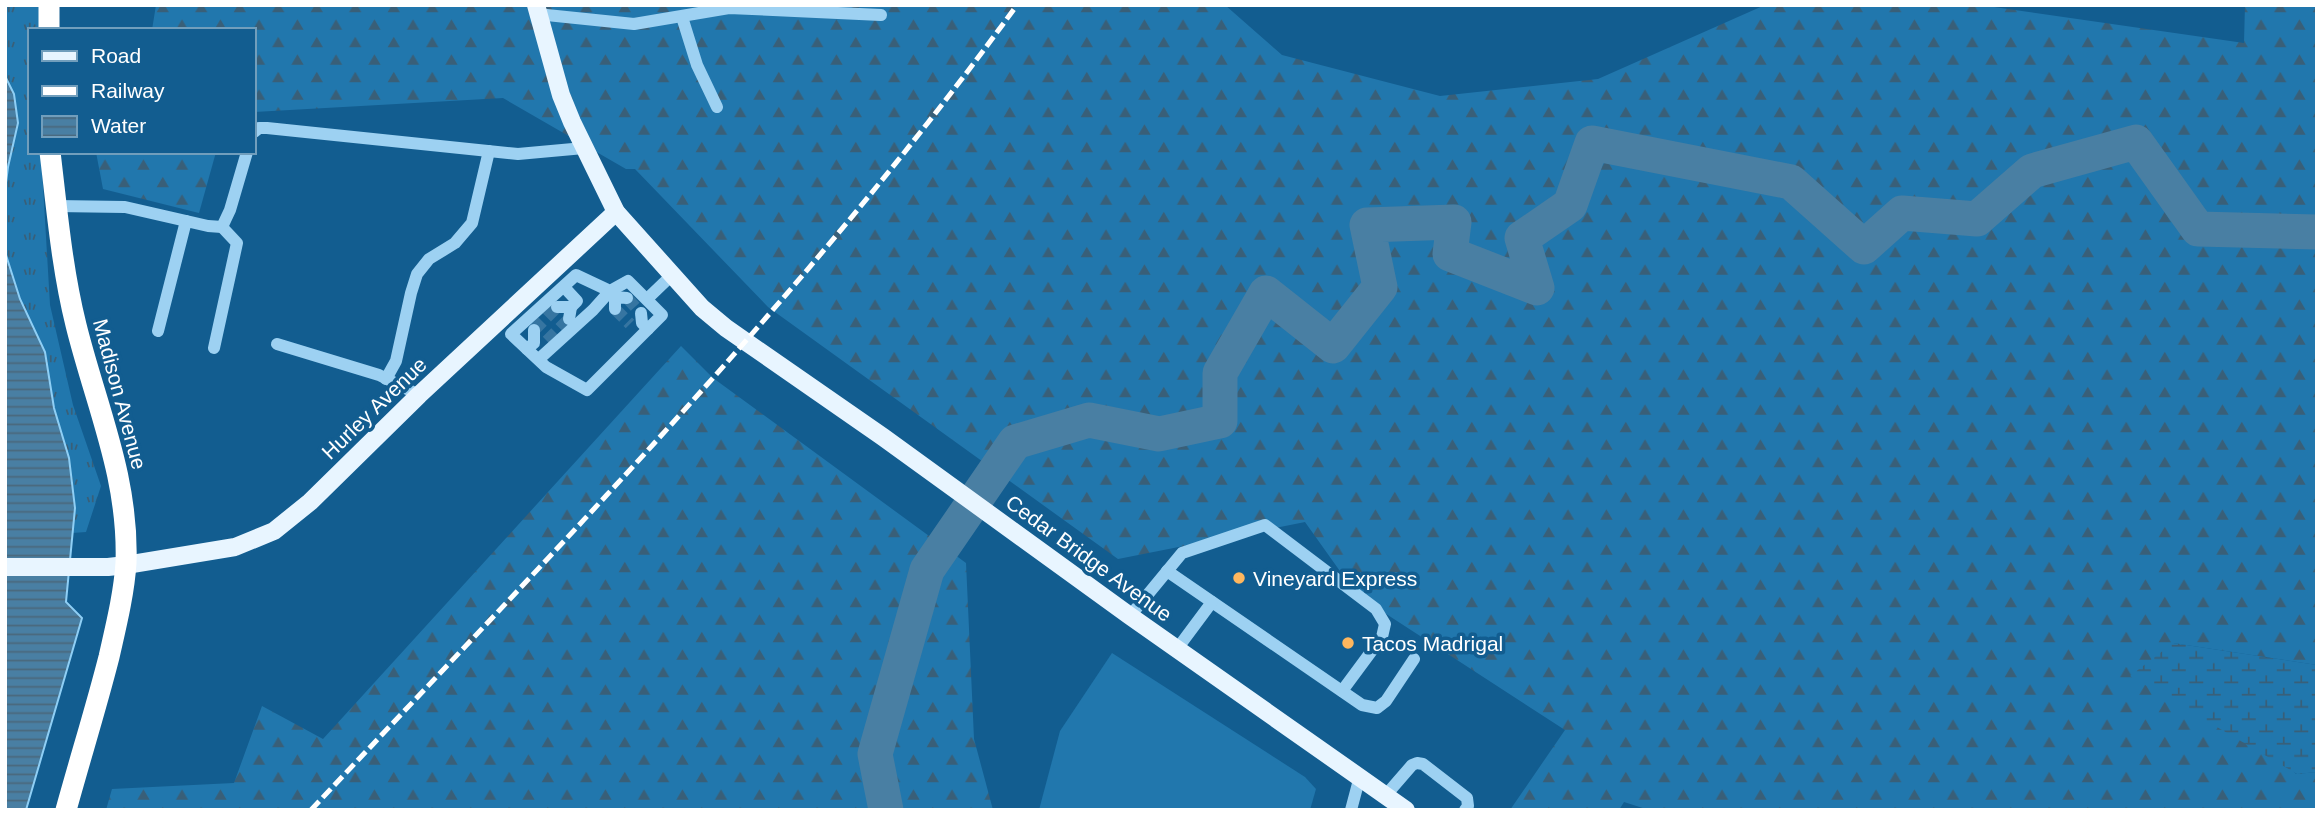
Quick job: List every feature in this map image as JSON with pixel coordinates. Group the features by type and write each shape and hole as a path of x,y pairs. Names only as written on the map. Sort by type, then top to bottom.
{"highway":[{"path":"49,5 49,28"},
{"name":"Madison Avenue","path":"50,154 65,271 76,325 113,446 125,524 114,635 66,810"}],"main road":[{"name":"Cedar Bridge Avenue","path":"537,10 561,95 616,212 702,308 746,343 883,437 1130,616 1406,810"},
{"name":"Hurley Avenue","path":"5,566 120,566 235,547 274,531 310,502 419,395 616,212"}],"street":[{"path":"537,10 634,24 729,8 881,15"},
{"path":"682,17 696,65 717,107"},
{"path":"256,130 267,128 518,154 584,148"},
{"path":"386,379 396,361 411,293 418,274 429,259 455,243 472,223 489,151"},
{"path":"222,226 230,210 246,154"},
{"path":"57,206 125,207 208,226 222,226 237,243 214,348"},
{"path":"158,331 186,221"},
{"path":"563,261 576,275 617,299"},
{"path":"511,334 576,275"},
{"path":"647,299 672,275"},
{"path":"534,330 539,359 546,368 587,390 640,322 662,315 628,281 617,299 593,310 539,359"},
{"path":"564,287 577,301 566,311"},
{"path":"498,322 511,334 536,345"},
{"path":"278,344 386,379 419,395"},
{"path":"1130,616 1182,554 1265,525 1376,609 1385,624 1382,637 1342,691"},
{"path":"1167,571 1362,705 1377,708 1386,701 1413,659"},
{"path":"1177,649 1212,602"},
{"path":"1386,795 1412,765 1423,764 1466,797 1468,806 1465,810"},
{"path":"1351,810 1360,776"}],"green space":[{"path":"5,5 39,5 39,28 28,28 28,154 41,154 50,305 73,405 101,486 86,532 14,537 5,533"},
{"path":"156,5 1225,5 1282,55 1440,96 1598,79 1765,5 1980,5 2244,43 2245,5 2317,5 2317,665 2173,643 2296,774 2317,772 2317,810 1649,810 1624,802 1619,810 1510,810 1565,730 1357,595 1305,522 1118,559 768,307 635,169 626,169 503,98 256,112 256,28 152,28"},
{"path":"96,154 215,154 199,213 103,189"},
{"path":"681,346 713,378 966,563 974,739 993,810 106,810 112,789 234,783 262,706 323,739"},
{"path":"2173,643 2317,665 2317,772 2297,774 2130,676"},
{"path":"1112,653 1305,777 1316,789 1310,810 1039,810 1060,731"}],"water":[{"path":"5,76 14,94 18,123 5,190"},
{"path":"5,252 20,299 45,352 54,408 69,458 75,508 66,602 82,618 26,810 5,810"}],"waterway":[{"path":"886,810 875,754 927,570 1015,442 1089,420 1159,434 1220,421 1220,373 1266,293 1333,346 1380,287 1367,225 1454,222 1450,254 1537,288 1522,238 1570,205 1592,143 1791,182 1864,247 1902,213 1977,219 2032,171 2136,142 2198,229 2317,232"}],"tunnel":[{"path":"627,298 641,313"},
{"path":"534,330 557,307"},
{"path":"615,309 630,324"},
{"path":"547,341 569,319"}],"railway":[{"path":"311,810 586,517 766,318 936,112 1017,5"}],"place":[{"name":"Vineyard Express","path":"1239,578"},
{"name":"Tacos Madrigal","path":"1348,643"}]}
